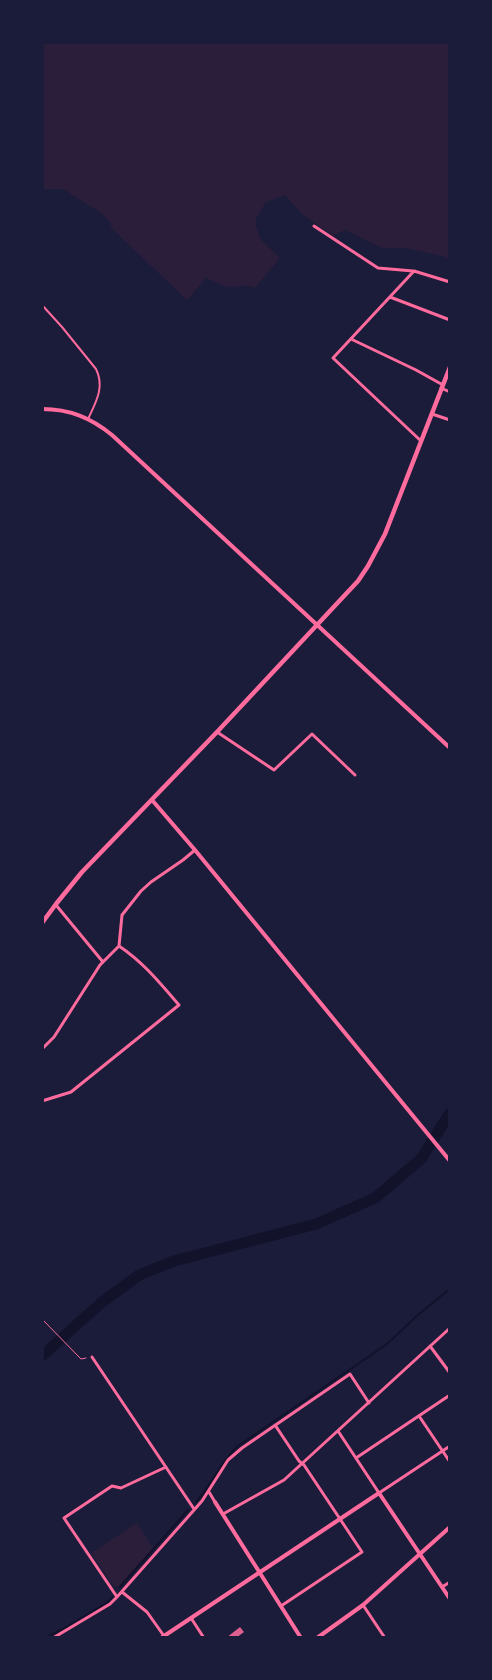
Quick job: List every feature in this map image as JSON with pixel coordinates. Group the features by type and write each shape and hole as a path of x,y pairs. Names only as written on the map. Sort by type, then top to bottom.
{"main road":[{"path":"42,924 82,872 217,732 358,580 375,553 390,520 450,367"}],"street":[{"path":"314,226 378,268 414,271 450,282"},
{"path":"414,271 332,358 421,441"},
{"path":"390,297 450,320"},
{"path":"351,339 416,370 450,392"},
{"path":"42,409 64,411 88,419 112,435 450,748"},
{"path":"431,414 450,420"},
{"path":"217,732 274,770 312,734 355,775"},
{"path":"152,800 449,1161"},
{"path":"42,1050 54,1037 103,962 119,946 122,915 141,891 151,882 184,860 195,850"},
{"path":"56,904 103,962"},
{"path":"42,1101 71,1092 179,1005 152,972 119,946"},
{"path":"222,1514 284,1480 450,1328"},
{"path":"430,1346 450,1373"},
{"path":"92,1357 194,1510"},
{"path":"53,1638 118,1597 209,1492 228,1460 242,1448 350,1374 369,1403"},
{"path":"356,1458 450,1395"},
{"path":"419,1416 450,1462"},
{"path":"275,1425 362,1552 280,1606"},
{"path":"338,1431 450,1599"},
{"path":"122,1592 147,1612 162,1637 450,1446"},
{"path":"118,1597 64,1518 112,1486 121,1488 166,1467"},
{"path":"209,1492 301,1638"},
{"path":"317,1638 363,1605 450,1527"},
{"path":"442,1587 450,1582"},
{"path":"363,1605 385,1638"},
{"path":"191,1618 204,1638"}],"lane":[{"path":"42,305 96,369 99,376 100,390 88,419"}],"path":[{"path":"43,1319 81,1359 92,1357"}],"shaded area":[{"path":"43,42 449,43 449,260 446,257 406,248 382,248 345,230 333,236 302,214 285,195 266,202 256,219 256,227 261,240 280,258 255,288 248,286 227,287 206,278 187,300 110,227 112,224 101,213 63,189 43,189"},
{"path":"137,1523 153,1548 118,1587 114,1587 91,1553"}],"building":[{"path":"240,1627 244,1632 236,1638 226,1638"}],"waterway":[{"path":"42,1356 101,1303 139,1275 174,1261 316,1224 375,1198 421,1159 450,1113"},
{"path":"196,1502 226,1459 238,1446 387,1344 419,1314 450,1289"},
{"path":"120,1587 188,1510"},
{"path":"45,1638 108,1602 112,1597"}]}
